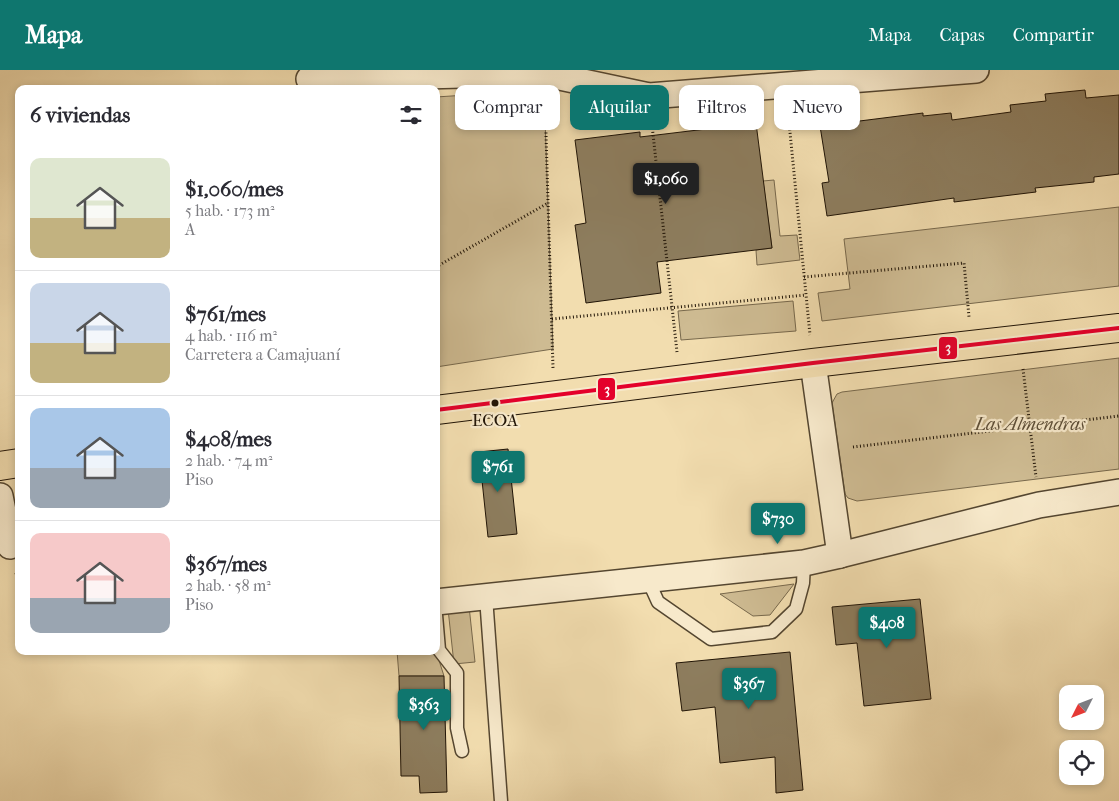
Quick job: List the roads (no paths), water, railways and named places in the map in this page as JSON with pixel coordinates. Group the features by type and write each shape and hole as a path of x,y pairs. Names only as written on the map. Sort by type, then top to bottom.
{"main road":[{"path":"440,410 813,363 1119,328"},
{"path":"0,466 15,464"}],"street":[{"path":"309,79 544,74 649,96 976,70"},
{"path":"813,363 840,555"},
{"path":"440,602 804,563 1039,504 1119,492"},
{"path":"0,496 10,546"}],"lane":[{"path":"648,580 658,602 711,639 772,632 796,609 803,583 804,563"},
{"path":"486,597 501,801"},
{"path":"440,651 456,673 457,728 462,751"}],"place":[{"name":"ECOA","path":"495,403"}],"park label":[{"name":"Las Almendras","path":"1030,424"}]}
